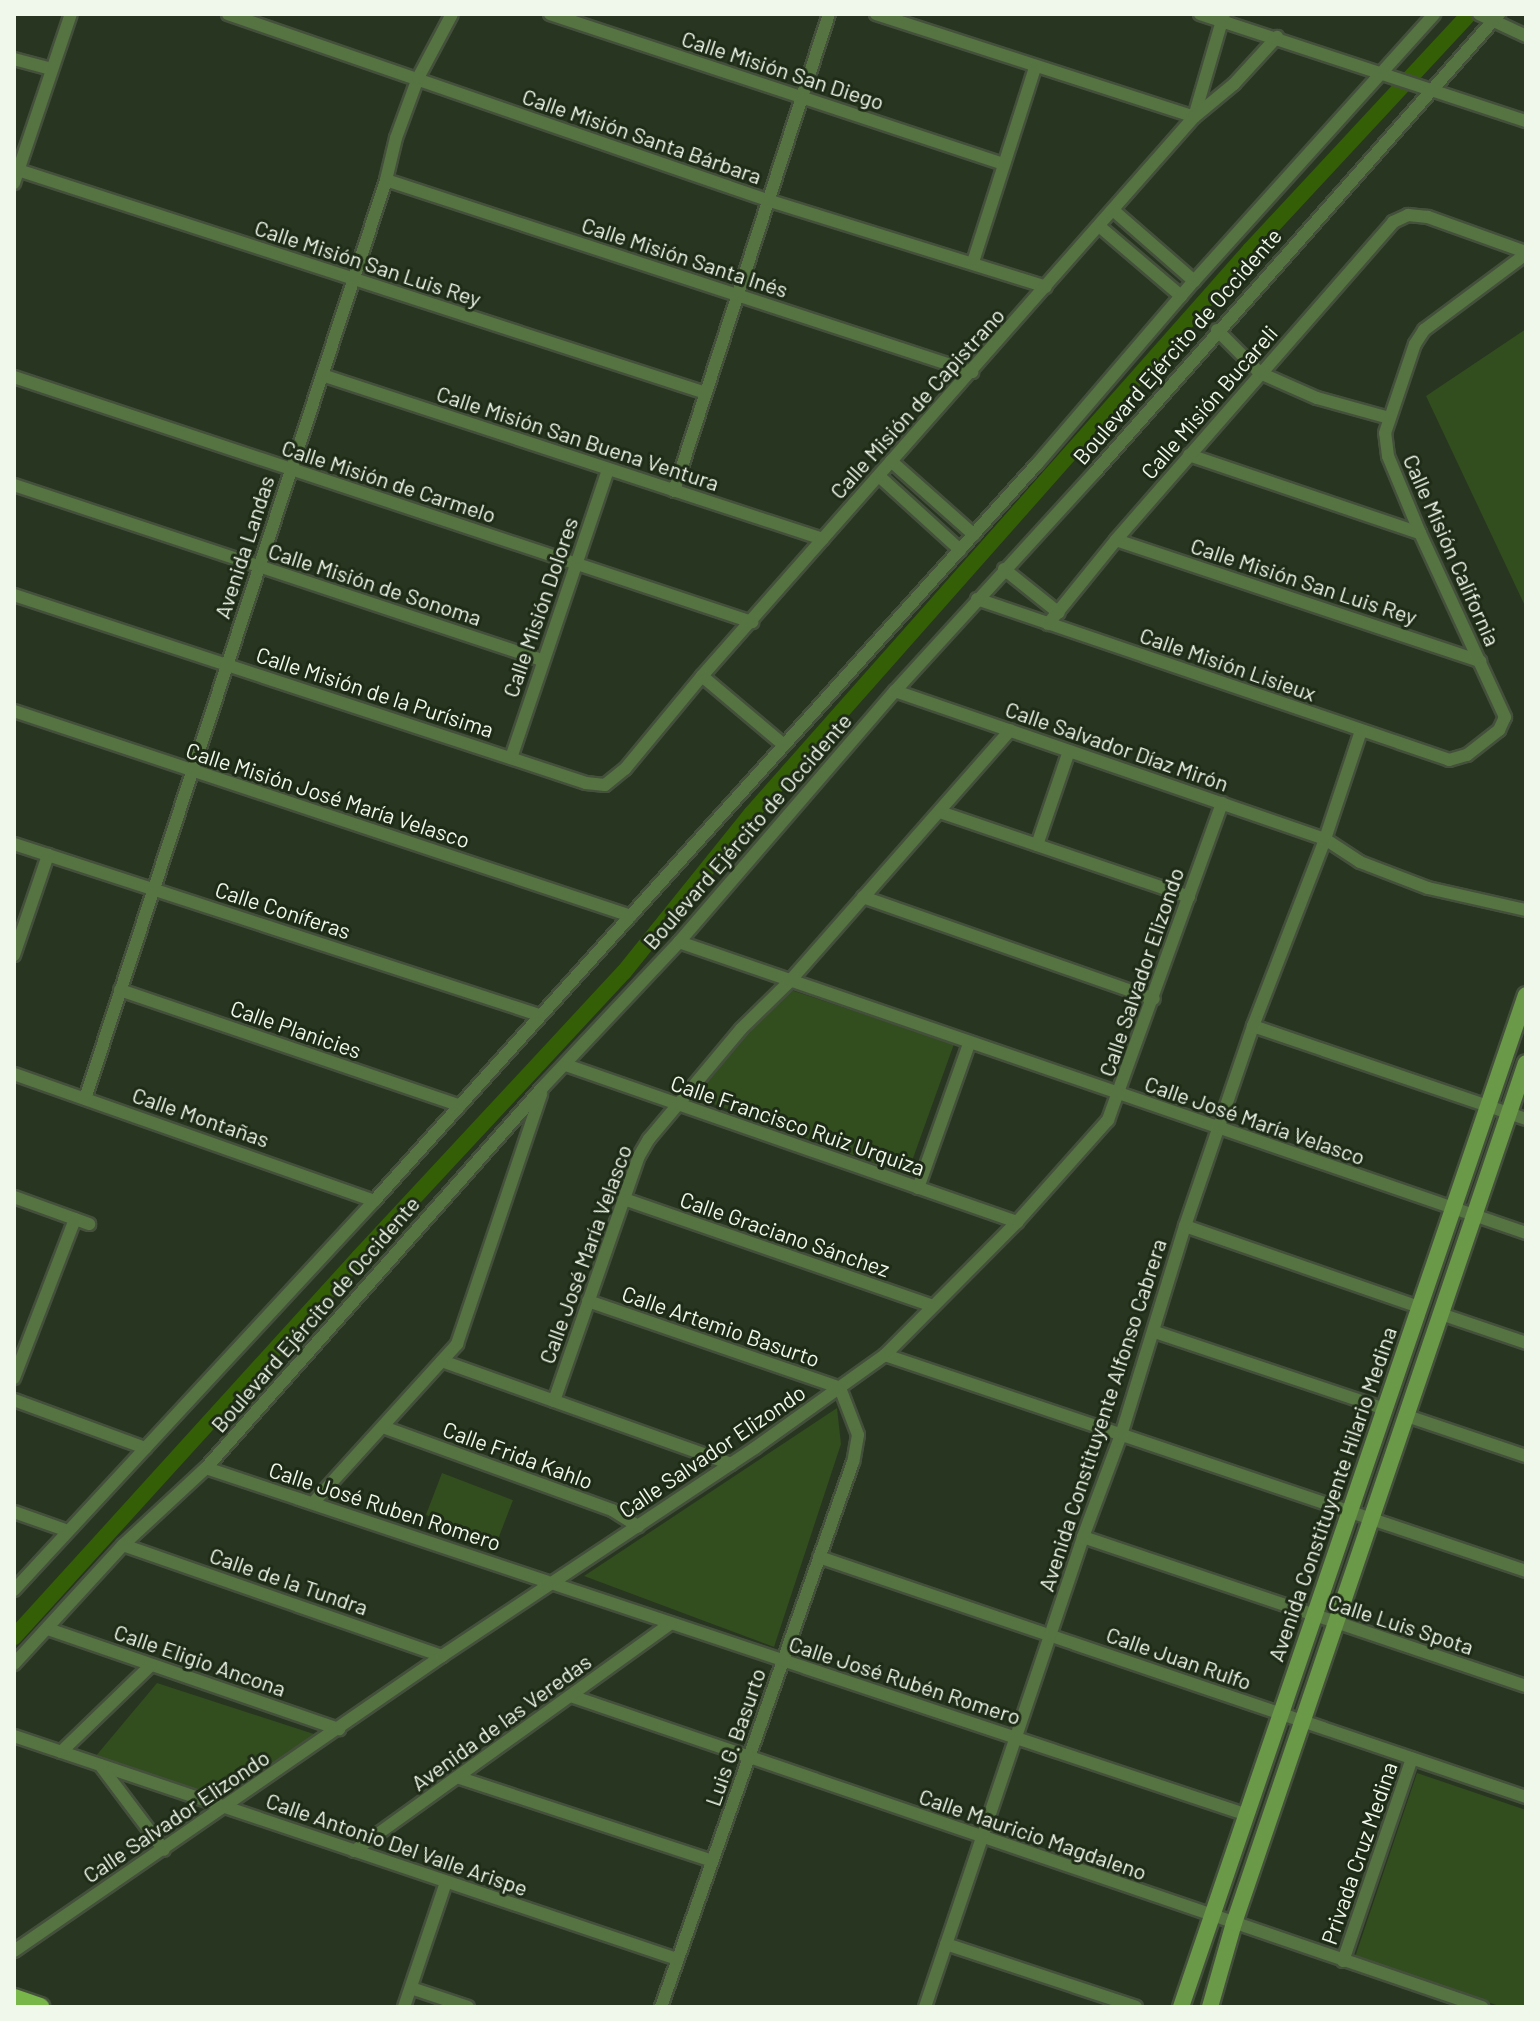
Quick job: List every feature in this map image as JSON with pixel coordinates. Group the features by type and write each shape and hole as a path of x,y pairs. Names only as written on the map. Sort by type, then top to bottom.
{"main road":[{"path":"14,1998 40,2007"}],"street":[{"path":"16,176 71,14"},
{"name":"Calle Misión Santa Bárbara","path":"228,14 767,200 1046,287"},
{"name":"Avenida Landas","path":"85,1099 386,180 396,138 418,78 452,14"},
{"name":"Calle Misión San Diego","path":"550,14 1004,164"},
{"path":"674,491 829,14"},
{"path":"876,14 1194,117 1223,18"},
{"path":"1200,14 1223,18 1526,121"},
{"name":"Boulevard Ejército de Occidente","path":"14,1590 460,1106 974,535 1194,281 1387,75 1434,14"},
{"path":"1479,14 1496,17 1526,36"},
{"name":"Boulevard Ejército de Occidente","path":"14,1664 123,1545 206,1468 543,1087 679,942 895,691 1095,472 1496,17"},
{"name":"Calle Misión de Capistrano","path":"586,783 599,786 614,780 1194,117 1234,84 1277,37"},
{"path":"14,59 51,69"},
{"path":"14,74 30,63"},
{"path":"973,262 1035,68"},
{"name":"Calle Misión San Luis Rey","path":"16,176 353,279 706,393"},
{"name":"Calle Misión Santa Inés","path":"386,180 972,372"},
{"path":"1113,210 1194,281"},
{"name":"Calle Misión Bucareli","path":"1048,624 1116,540 1393,222 1408,215 1428,217 1526,253"},
{"path":"1099,226 1181,296"},
{"name":"Calle Misión California","path":"1467,755 1499,730 1505,717 1420,533 1388,456 1385,433 1415,344 1424,330 1526,253"},
{"path":"1217,330 1260,373 1317,398 1389,418"},
{"name":"Calle Misión San Buena Ventura","path":"322,375 823,539"},
{"name":"Calle Misión de Carmelo","path":"14,377 752,622"},
{"path":"1189,455 1420,533"},
{"path":"891,461 974,535"},
{"name":"Calle Misión Dolores","path":"511,758 608,469"},
{"path":"879,476 960,550"},
{"name":"Calle Misión de Sonoma","path":"14,485 542,660"},
{"name":"Calle Misión San Luis Rey","path":"1116,540 1480,661"},
{"path":"1004,569 1059,613"},
{"name":"Calle Misión de la Purísima","path":"14,595 586,783"},
{"name":"Calle Misión Lisieux","path":"977,599 1449,760 1467,755"},
{"path":"702,676 784,745"},
{"name":"Calle Salvador Díaz Mirón","path":"895,691 1325,839 1360,862 1413,883 1526,910"},
{"name":"Calle Misión José María Velasco","path":"14,711 631,916"},
{"name":"Calle José María Velasco","path":"554,1401 639,1156 741,1029 789,982 1010,730"},
{"name":"Avenida Constituyente Alfonso Cabrera","path":"925,2007 1083,1537 1122,1432 1185,1226 1253,1026 1325,839 1361,731"},
{"path":"1037,845 1069,751"},
{"name":"Calle Salvador Elizondo","path":"14,1951 442,1656 731,1464 885,1355 1094,1139 1120,1095 1222,803"},
{"path":"940,812 1189,897"},
{"name":"Calle Coníferas","path":"14,844 539,1015"},
{"path":"14,955 48,855"},
{"path":"863,897 1154,999"},
{"path":"679,942 789,982"},
{"name":"Calle José María Velasco","path":"789,982 1526,1233"},
{"name":"Calle Planicies","path":"120,990 460,1106"},
{"name":"Avenida Constituyente Hilario Medina","path":"1181,2007 1419,1307 1523,1014 1526,995"},
{"path":"1253,1026 1526,1119"},
{"path":"918,1188 969,1044"},
{"name":"Avenida Constituyente Hilario Medina","path":"1210,2007 1234,1923 1526,1063"},
{"name":"Calle Francisco Ruiz Urquiza","path":"566,1065 1017,1222"},
{"name":"Calle Montañas","path":"14,1074 374,1201"},
{"path":"313,1503 442,1361 465,1327 543,1087"},
{"path":"14,1197 89,1224"},
{"name":"Calle Graciano Sánchez","path":"624,1199 933,1306"},
{"path":"14,1378 75,1219"},
{"path":"1185,1226 1419,1307"},
{"name":"Calle Artemio Basurto","path":"588,1301 840,1388"},
{"path":"1441,1314 1526,1343"},
{"path":"1155,1332 1385,1409"},
{"path":"885,1355 1122,1432 1526,1571"},
{"path":"442,1361 731,1464"},
{"name":"Luis G. Basurto","path":"661,2007 853,1462 858,1435 840,1388"},
{"path":"14,1400 145,1448"},
{"path":"1407,1416 1526,1456"},
{"name":"Calle Frida Kahlo","path":"383,1427 612,1510 638,1526"},
{"name":"Calle José Ruben Romero","path":"206,1468 550,1583"},
{"path":"14,1512 68,1531"},
{"name":"Calle Luis Spota","path":"1083,1537 1526,1686"},
{"name":"Calle de la Tundra","path":"123,1545 442,1656"},
{"name":"Calle Juan Rulfo","path":"819,1557 1526,1797"},
{"name":"Calle José Rubén Romero","path":"550,1583 1247,1815"},
{"name":"Avenida de las Veredas","path":"354,1851 460,1778 671,1623"},
{"name":"Calle Eligio Ancona","path":"48,1629 339,1729"},
{"path":"61,1752 151,1665"},
{"name":"Calle Mauricio Magdaleno","path":"571,1696 748,1759 1482,2007"},
{"name":"Calle Antonio Del Valle Arispe","path":"14,1736 677,1959"},
{"name":"Privada Cruz Medina","path":"1343,1961 1412,1758"},
{"path":"100,1765 164,1850"},
{"path":"460,1778 712,1861"},
{"path":"404,2007 446,1882"},
{"path":"946,1944 1136,2007"},
{"path":"411,1988 468,2007"}],"green space":[{"path":"1526,329 1526,608 1426,396"},
{"path":"788,989 954,1044 907,1175 686,1094"},
{"path":"837,1408 841,1444 774,1647 584,1576"},
{"path":"442,1473 513,1500 497,1542 426,1515"},
{"path":"157,1683 320,1736 228,1800 95,1757"},
{"path":"1417,1773 1526,1810 1526,2007 1502,2007 1355,1957"}],"waterway":[{"path":"14,1637 359,1257 624,972 751,814 1250,250 1469,14"}]}
